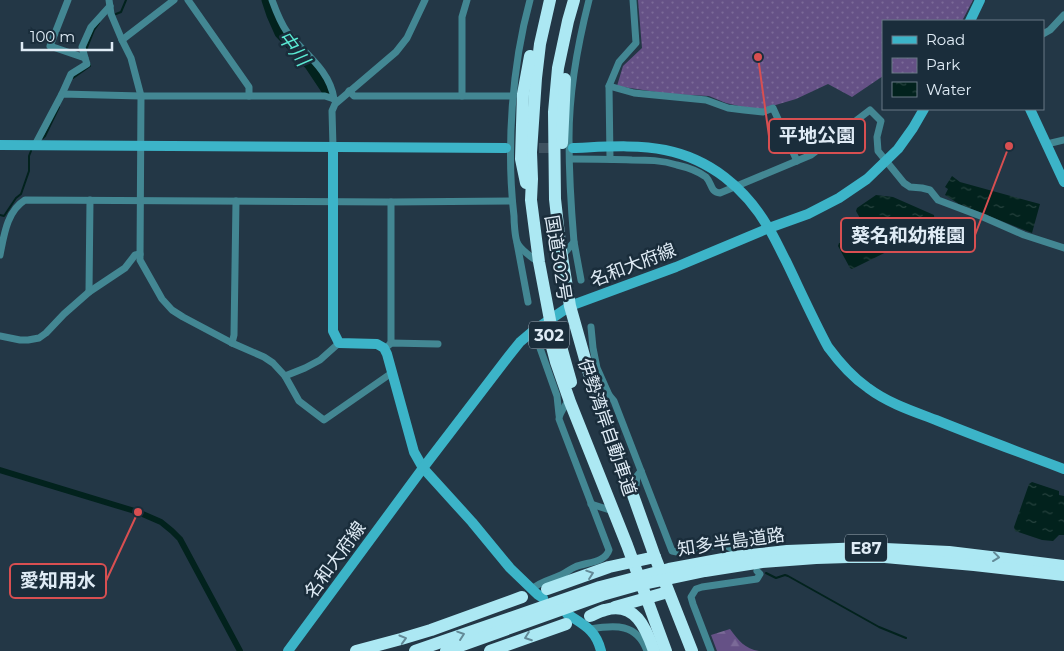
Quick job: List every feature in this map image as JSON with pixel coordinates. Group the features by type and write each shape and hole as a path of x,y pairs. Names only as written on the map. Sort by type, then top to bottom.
{"highway":[{"path":"531,200 524,179 522,125 524,94 534,27 541,0"},
{"name":"国道302号","path":"550,0 540,44 531,152 531,200 539,262 550,320 548,332 569,399 666,651"},
{"name":"伊勢湾岸自動車道","path":"550,0 541,46 533,119 533,191 542,269 552,314 573,387 672,651"},
{"name":"伊勢湾岸自動車道","path":"565,0 555,48 547,120 547,190 556,266 584,380 686,651"},
{"name":"国道302号","path":"574,0 558,68 555,104 554,173 555,199 570,306 594,391 654,557 693,651"},
{"path":"555,199 562,162 565,70 579,0"},
{"name":"知多半島道路","path":"415,651 572,596 734,557 760,553 864,548 949,552 1064,566"},
{"path":"545,593 609,567 654,557"},
{"name":"知多半島道路","path":"670,573 705,571 762,562 848,557 921,559 1064,575"},
{"name":"知多半島道路","path":"446,651 633,582"},
{"path":"590,616 607,609 668,592"},
{"path":"356,651 400,640 522,598"},
{"path":"607,609 621,609 635,616 647,630 654,651"},
{"path":"490,651 567,619"}],"street":[{"path":"68,0 50,46 85,58"},
{"path":"122,40 174,0"},
{"path":"188,0 249,87 249,96"},
{"path":"272,0 276,13 287,31 324,73 333,89 335,100 332,111 333,332 339,343"},
{"path":"335,100 349,92 396,52 407,38 425,0"},
{"path":"462,96 462,17 467,0"},
{"path":"528,302 512,202 511,160 513,96 523,24 530,0"},
{"path":"581,280 574,242 569,136 577,54 589,0"},
{"path":"610,159 609,86 619,62 636,43 633,0"},
{"path":"970,20 980,0"},
{"path":"35,145 71,74 87,64 82,47 90,27 109,3"},
{"path":"109,3 111,14 131,58 141,96 140,260 166,304 183,317 273,363 285,376 299,401 324,420 393,372"},
{"path":"1044,33 1050,30 1064,15"},
{"path":"609,86 634,93 706,100 728,108 763,112 773,108 797,162"},
{"path":"349,92 354,96 513,96"},
{"path":"62,94 325,96 335,100"},
{"path":"570,159 654,160 679,165 706,177 713,191 717,193 811,155 870,110 880,121 876,137 878,152 906,185 930,190 938,200 1024,235 1064,248"},
{"name":"名和大府線","path":"288,651 423,468 520,342 570,306 676,267 769,228 808,214 839,198 867,179 886,162 905,140 923,110"},
{"path":"1030,110 1064,182"},
{"path":"1046,144 1064,140"},
{"path":"0,145 506,148"},
{"path":"573,148 646,147 669,151 702,162 723,175 736,186 769,228 828,347 841,363 861,382 893,403 984,440 1064,469"},
{"path":"0,255 6,223 20,203 25,200 512,202"},
{"path":"89,292 90,200"},
{"path":"232,343 234,335 236,201"},
{"path":"391,202 388,354 414,452 423,468 472,522 510,568 532,589 545,593"},
{"path":"517,242 532,259 539,262"},
{"path":"562,256 574,242"},
{"path":"0,336 20,340 39,338 89,292 125,268 135,255 140,254"},
{"path":"591,327 597,368 609,395 614,401 672,551 677,552 723,544 733,549"},
{"path":"285,376 320,360 339,343 388,346 438,344"},
{"path":"532,589 540,583 562,575 576,567 600,560 610,550 559,419 557,396 540,348"},
{"path":"594,391 609,395"},
{"path":"559,415 569,399"},
{"path":"634,498 637,476 640,471"},
{"path":"591,504 613,512"},
{"path":"711,651 691,597 696,589 702,587 757,579 760,574 757,570"},
{"path":"567,619 590,629 595,634 601,651"},
{"path":"590,629 606,627 628,629 636,634 647,651"}],"green space":[{"path":"638,0 973,0 963,20 882,20 882,77 852,97 828,84 796,99 762,109 726,103 709,96 669,94 617,86 623,66 642,48"},
{"path":"730,629 746,646 759,651 717,651 711,635"}],"water":[{"path":"952,176 960,182 1040,204 1032,233 959,204 945,195 948,189 945,187"},
{"path":"876,195 893,197 934,215 935,228 852,269 838,246 839,243 866,229 856,211 857,208"},
{"path":"1032,482 1059,491 1059,495 1064,496 1064,535 1059,535 1053,541 1042,540 1015,531 1014,527 1029,484"}],"waterway":[{"path":"116,14 121,12 126,0"},
{"name":"中川","path":"267,0 280,33 310,65 328,92"},
{"path":"86,50 99,23"},
{"path":"73,78 90,66 90,64"},
{"path":"43,138 59,107"},
{"path":"0,215 4,216 16,198 21,194 29,171 31,151"},
{"path":"0,470 138,512 161,522 180,539 240,651"},
{"path":"766,573 776,578 788,576 879,627 906,638"}],"tunnel":[{"path":"524,148 560,148"}],"place":[{"name":"平地公園","path":"758,57"},
{"name":"葵名和幼稚園","path":"1009,146"},
{"name":"愛知用水","path":"138,512"}]}
